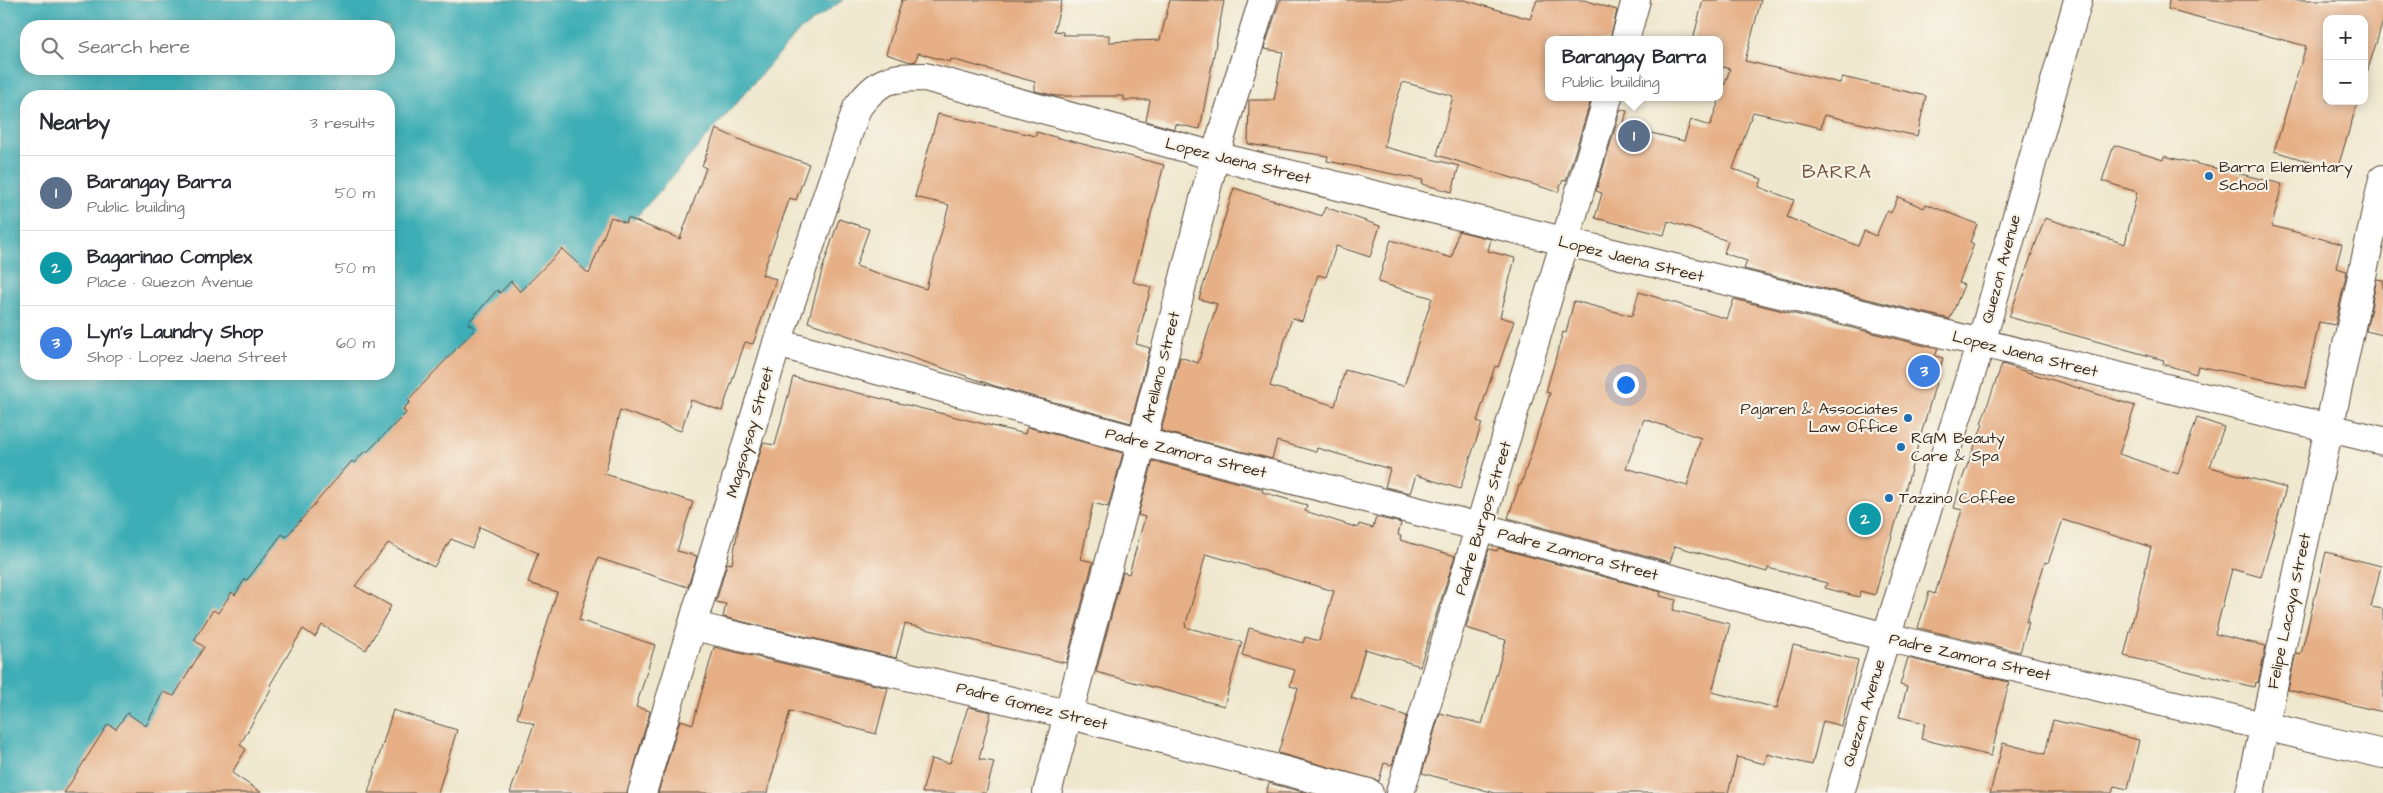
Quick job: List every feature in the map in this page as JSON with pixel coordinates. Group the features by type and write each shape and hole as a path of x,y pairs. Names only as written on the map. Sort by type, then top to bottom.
{"street":[{"name":"Arellano Street","path":"1047,793 1142,442 1215,156 1263,0"},
{"path":"1626,36 1636,0"},
{"name":"Quezon Avenue","path":"1840,793 1886,637 1981,343 2078,0"},
{"name":"Lopez Jaena Street","path":"881,82 899,77 925,77 1215,156 2383,441"},
{"name":"Magsaysay Street","path":"642,793 694,626 777,343 857,108 867,94 881,82"},
{"name":"Padre Burgos Street","path":"1400,793 1566,243 1607,101"},
{"name":"Felipe Lacaya Street","path":"2250,793 2383,179"},
{"name":"Padre Zamora Street","path":"777,343 1142,442 1480,527 1886,637 2383,754"},
{"name":"Padre Gomez Street","path":"694,626 1067,714 1369,793"}],"water":[{"path":"0,0 843,0 798,32 659,192 430,442 99,793 0,793"}],"building":[{"path":"902,0 1062,0 1054,31 1063,32 1063,35 1109,35 1109,42 1160,40 1170,0 1224,1 1200,129 1175,124 1174,129 1146,121 1150,100 1124,100 1124,96 1056,96 1035,91 1035,82 951,59 950,62 918,53 916,61 911,62 886,54"},
{"path":"1280,0 1464,0 1530,19 1537,0 1584,0 1617,10 1611,36 1545,36 1545,101 1591,101 1566,181 1563,180 1558,192 1437,155 1453,96 1403,82 1390,119 1384,147 1459,166 1452,192 1422,184 1423,180 1327,161 1328,156 1248,144 1249,100 1274,100 1283,52 1264,49"},
{"path":"1703,0 1761,0 1745,61 1840,83 1842,77 1926,96 1917,136 1824,115 1821,128 1753,112 1733,169 1762,179 1759,187 1794,200 1787,217 1858,246 1864,231 1876,236 1887,211 1891,213 1898,197 1924,208 1926,204 1977,224 1970,242 1974,244 1959,283 1964,285 1950,319 1744,269 1747,261 1724,253 1728,241 1668,221 1664,235 1595,218 1602,193 1596,191 1621,109 1627,111 1623,126 1684,141 1691,120 1710,126 1719,101 1723,101 1723,89 1730,69 1723,67 1723,36 1694,36"},
{"path":"2169,0 2383,0 2383,21 2368,69 2368,15 2323,15 2323,105 2357,105 2337,170 2274,151 2306,46 2168,9"},
{"path":"938,114 1036,136 1036,132 1164,165 1133,282 1151,287 1136,344 1150,348 1131,423 995,386 808,322 839,219 869,229 856,266 926,289 949,205 915,197"},
{"path":"716,129 745,142 809,164 796,200 790,198 762,275 776,279 753,344 745,342 722,411 691,400 681,431 620,410 605,474 693,502 677,551 697,556 688,587 598,558 579,620 655,645 636,707 650,711 627,793 510,793 534,724 517,718 557,592 528,583 538,553 480,527 472,548 451,539 434,567 388,543 355,586 391,606 366,650 322,625 315,637 303,629 270,685 272,687 240,745 246,749 232,773 262,793 64,793 108,724 116,729 127,713 146,726 163,692 174,696 204,647 194,640 213,610 218,613 232,592 235,595 245,579 247,580 282,534 286,537 352,461 354,463 365,451 367,452 406,413 403,409 410,402 408,400 475,329 468,323 497,290 500,293 511,281 520,292 562,249 589,274 611,217 626,223 628,218 680,239 706,168 702,166"},
{"path":"2114,145 2163,160 2164,156 2282,184 2272,226 2342,244 2336,268 2347,271 2335,325 2319,322 2305,388 2198,366 2196,374 2163,364 2164,360 2009,317 2045,218 2125,244 2137,192 2102,181"},
{"path":"1234,188 1322,216 1325,207 1380,226 1370,257 1336,246 1326,277 1318,275 1302,321 1292,318 1270,386 1335,406 1345,370 1404,386 1432,298 1378,282 1391,240 1452,258 1458,231 1491,239 1488,251 1515,258 1500,317 1514,321 1498,367 1495,366 1477,421 1482,423 1460,489 1416,475 1410,493 1385,487 1390,469 1317,448 1316,452 1277,441 1272,459 1161,431 1180,357 1198,363 1217,304 1199,299"},
{"path":"2377,279 2383,280 2383,335 2366,331"},
{"path":"1639,292 1727,319 1734,299 1938,349 1935,356 1943,358 1875,595 1860,591 1859,597 1825,588 1827,583 1768,568 1767,572 1675,546 1670,562 1508,518 1519,485 1521,485 1550,393 1546,392 1563,332 1566,333 1574,301 1632,316","holes":["1644,419 1701,438 1687,486 1626,468"]},
{"path":"2002,364 2135,406 2119,454 2178,474 2197,418 2224,427 2210,467 2286,488 2261,577 2232,569 2215,634 2266,646 2258,683 2255,682 2254,687 2124,656 2151,547 2063,520 2048,563 2045,562 2026,622 2029,622 2020,652 1918,628 1929,592 1935,594 1962,510 1954,508 1961,482 1983,424 1981,423"},
{"path":"793,377 1025,434 1027,427 1123,453 1108,507 1093,503 1081,559 1093,562 1066,663 905,624 896,658 723,617 726,604 716,602 727,563 732,564 739,523 763,443 775,445"},
{"path":"1153,461 1263,489 1262,492 1307,505 1305,511 1358,528 1359,524 1373,528 1376,517 1401,523 1398,535 1401,536 1400,540 1455,556 1420,666 1365,649 1351,698 1407,716 1392,765 1384,763 1379,781 1278,753 1298,688 1290,686 1295,670 1242,655 1249,628 1303,643 1305,637 1319,641 1334,591 1206,554 1185,627 1242,642 1224,706 1096,672 1123,572 1129,574 1145,517 1138,515"},
{"path":"1498,548 1661,592 1660,596 1676,600 1673,610 1730,624 1712,692 1777,708 1793,645 1858,660 1842,726 1823,721 1812,765 1767,754 1765,764 1737,757 1728,793 1495,793 1422,773 1440,713 1482,724 1506,640 1466,628 1489,549 1497,551"},
{"path":"2326,552 2381,566 2371,607 2383,609 2383,712 2288,690 2296,653 2301,654"},
{"path":"714,647 888,688 876,734 790,711 767,793 658,793 680,720 693,724"},
{"path":"1908,658 2009,682 1991,756 1921,739 1925,723 1899,717 1907,687 1900,685"},
{"path":"968,707 991,712 979,759 994,762 986,793 922,793 931,759 950,763"},
{"path":"393,710 457,730 438,793 368,793"},
{"path":"2053,720 2139,740 2128,789 2114,786 2112,793 1990,793 2003,743 2045,754"},
{"path":"1269,783 1307,793 1266,793"}],"place":[{"name":"Barangay Barra","path":"1634,136"},
{"name":"Barra Elementary School","path":"2209,176"},
{"name":"Lyn's Laundry Shop","path":"1924,371"},
{"name":"Pajaren & Associates Law Office","path":"1908,418"},
{"name":"RGM Beauty Care & Spa","path":"1901,447"},
{"name":"Tazzino Coffee","path":"1889,498"},
{"name":"Bagarinao Complex","path":"1865,519"}],"district":[{"name":"BARRA","path":"1837,172"}]}
